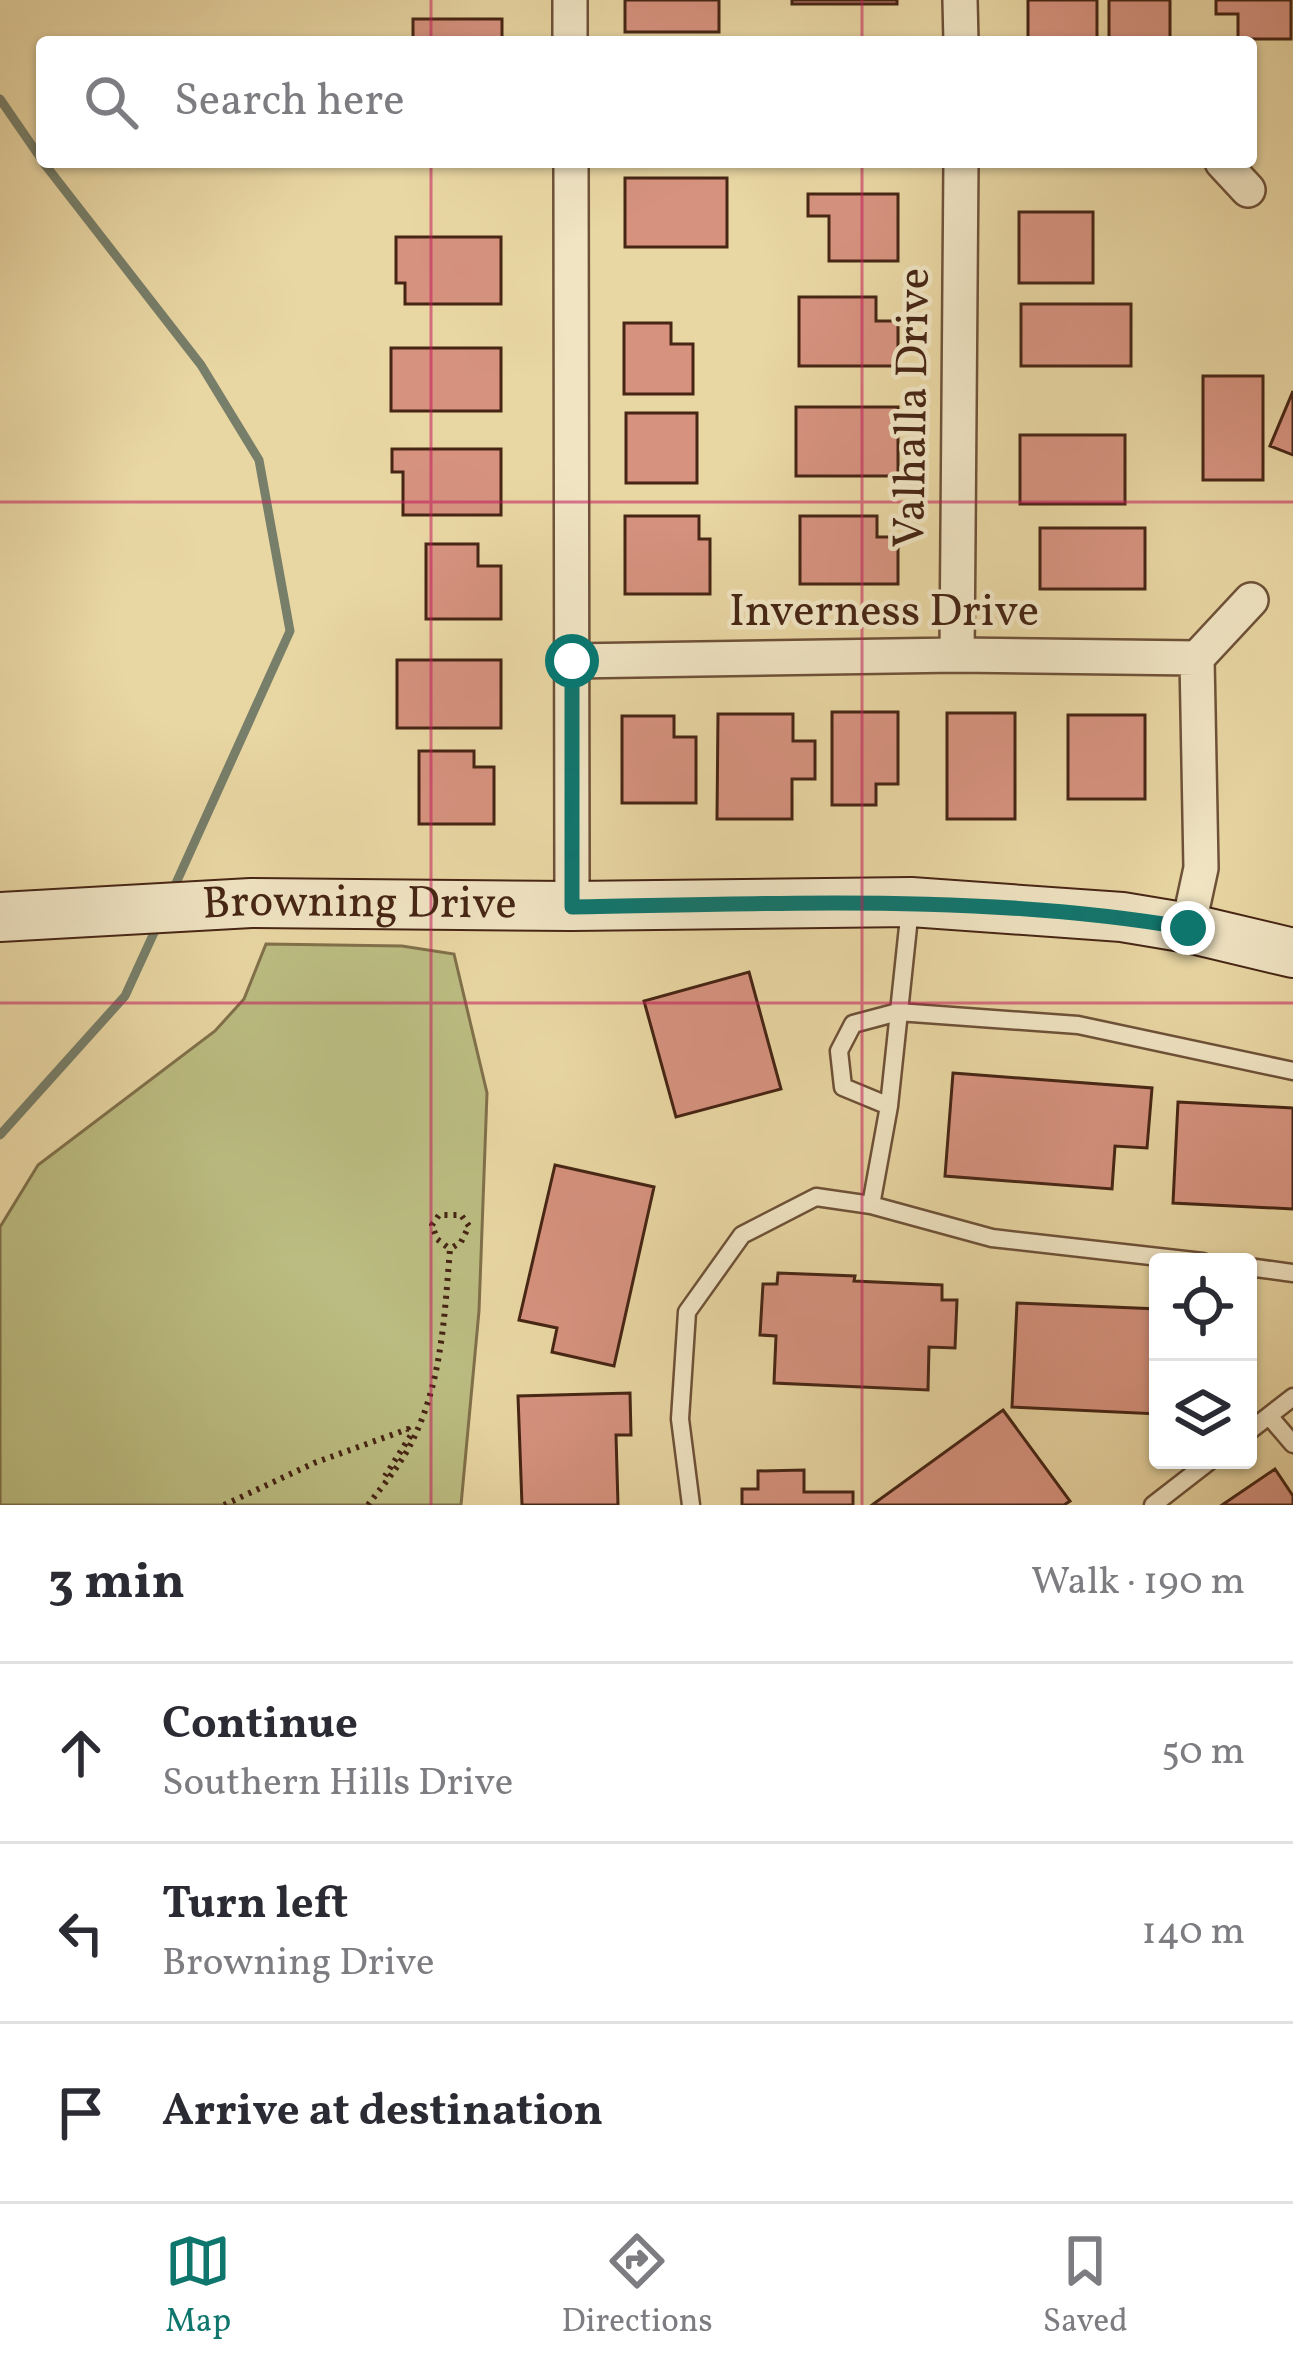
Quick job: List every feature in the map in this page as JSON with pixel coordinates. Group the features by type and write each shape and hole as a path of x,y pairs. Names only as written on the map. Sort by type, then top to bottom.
{"street":[{"path":"570,0 571,36"},
{"path":"960,0 961,36"},
{"path":"571,168 572,907"},
{"name":"Valhalla Drive","path":"957,655 961,168"},
{"path":"1228,168 1248,190"},
{"path":"1188,928 1201,868 1197,658 1251,600"},
{"name":"Inverness Drive","path":"572,661 957,655 1197,658"},
{"name":"Browning Drive","path":"0,917 251,903 572,907 911,902 1122,917 1293,952"}],"lane":[{"path":"871,1204 889,1106 911,902"},
{"path":"889,1106 843,1087 838,1051 853,1024 898,1012 1078,1025 1293,1071"},
{"path":"691,1505 680,1419 686,1312 742,1235 816,1197 871,1204 992,1238 1149,1256"},
{"path":"1257,1269 1293,1273"},
{"path":"1257,1425 1293,1397"},
{"path":"1269,1416 1293,1444"},
{"path":"1153,1505 1199,1469"}],"path":[{"path":"365,1505 407,1450 432,1394 441,1355 450,1250 469,1226 461,1215 439,1214 432,1225 437,1239 450,1250"},
{"path":"226,1505 372,1443 411,1432 432,1394"},
{"path":"226,1505 314,1463 408,1429 410,1436 365,1505"}],"green space":[{"path":"266,944 402,946 454,954 487,1093 479,1311 461,1505 0,1505 0,1227 38,1165 215,1031 244,999"}],"building":[{"path":"625,0 719,0 719,32 625,32"},
{"path":"792,0 897,0 897,4 792,4"},
{"path":"1028,0 1097,0 1097,36 1028,36"},
{"path":"1109,0 1170,0 1170,36 1109,36"},
{"path":"1216,0 1291,0 1291,39 1238,36 1238,14 1216,14"},
{"path":"413,19 502,19 502,36 413,36"},
{"path":"625,178 727,178 727,247 625,247"},
{"path":"808,194 898,194 898,261 829,261 829,216 808,216"},
{"path":"1019,212 1093,212 1093,283 1019,283"},
{"path":"396,237 501,237 501,304 405,304 405,283 396,283"},
{"path":"799,297 876,297 876,321 898,321 898,366 799,366"},
{"path":"1021,304 1131,304 1131,366 1021,366"},
{"path":"624,323 671,323 671,344 693,344 693,394 624,394"},
{"path":"391,348 501,348 501,411 391,411"},
{"path":"1203,376 1263,376 1263,480 1203,480"},
{"path":"1293,391 1293,455 1270,446"},
{"path":"796,407 898,407 898,476 796,476"},
{"path":"626,413 697,413 697,483 626,483"},
{"path":"1020,435 1125,435 1125,504 1020,504"},
{"path":"392,449 501,449 501,515 403,515 403,472 392,472"},
{"path":"625,516 699,516 699,539 710,539 710,594 625,594"},
{"path":"800,516 877,516 877,537 898,537 898,584 800,584"},
{"path":"1040,528 1145,528 1145,589 1040,589"},
{"path":"426,544 478,544 478,566 501,566 501,619 426,619"},
{"path":"397,660 501,660 501,728 397,728"},
{"path":"832,712 898,712 898,784 876,784 876,805 832,805"},
{"path":"947,713 1015,713 1015,819 947,819"},
{"path":"718,714 793,714 793,741 815,741 815,779 792,779 792,819 717,819"},
{"path":"1068,715 1145,715 1145,799 1068,799"},
{"path":"622,716 674,716 674,737 696,737 696,803 622,803"},
{"path":"419,751 474,751 474,767 494,767 494,824 419,824"},
{"path":"749,972 781,1089 676,1117 644,1001"},
{"path":"953,1073 1152,1088 1147,1148 1115,1146 1112,1189 945,1176"},
{"path":"1178,1102 1293,1108 1293,1209 1173,1203"},
{"path":"555,1165 654,1187 614,1366 552,1352 557,1328 519,1320"},
{"path":"778,1273 942,1285 942,1300 957,1300 955,1348 929,1347 928,1390 774,1383 776,1336 760,1335 763,1284 777,1284"},
{"path":"1017,1303 1149,1309 1149,1414 1012,1407"},
{"path":"630,1393 631,1435 616,1435 618,1505 522,1505 518,1396"},
{"path":"1003,1410 1070,1501 1064,1505 872,1505"},
{"path":"1275,1469 1293,1496 1293,1505 1222,1505"},
{"path":"804,1470 804,1492 853,1492 853,1505 742,1505 742,1489 758,1489 758,1471"}],"waterway":[{"path":"0,99 36,151"},
{"path":"48,168 201,365 259,460 290,631 172,892"},
{"path":"0,1135 125,996 158,924"}],"route":[{"path":"572,661 572,907 911,902 1122,917 1188,928"}]}
